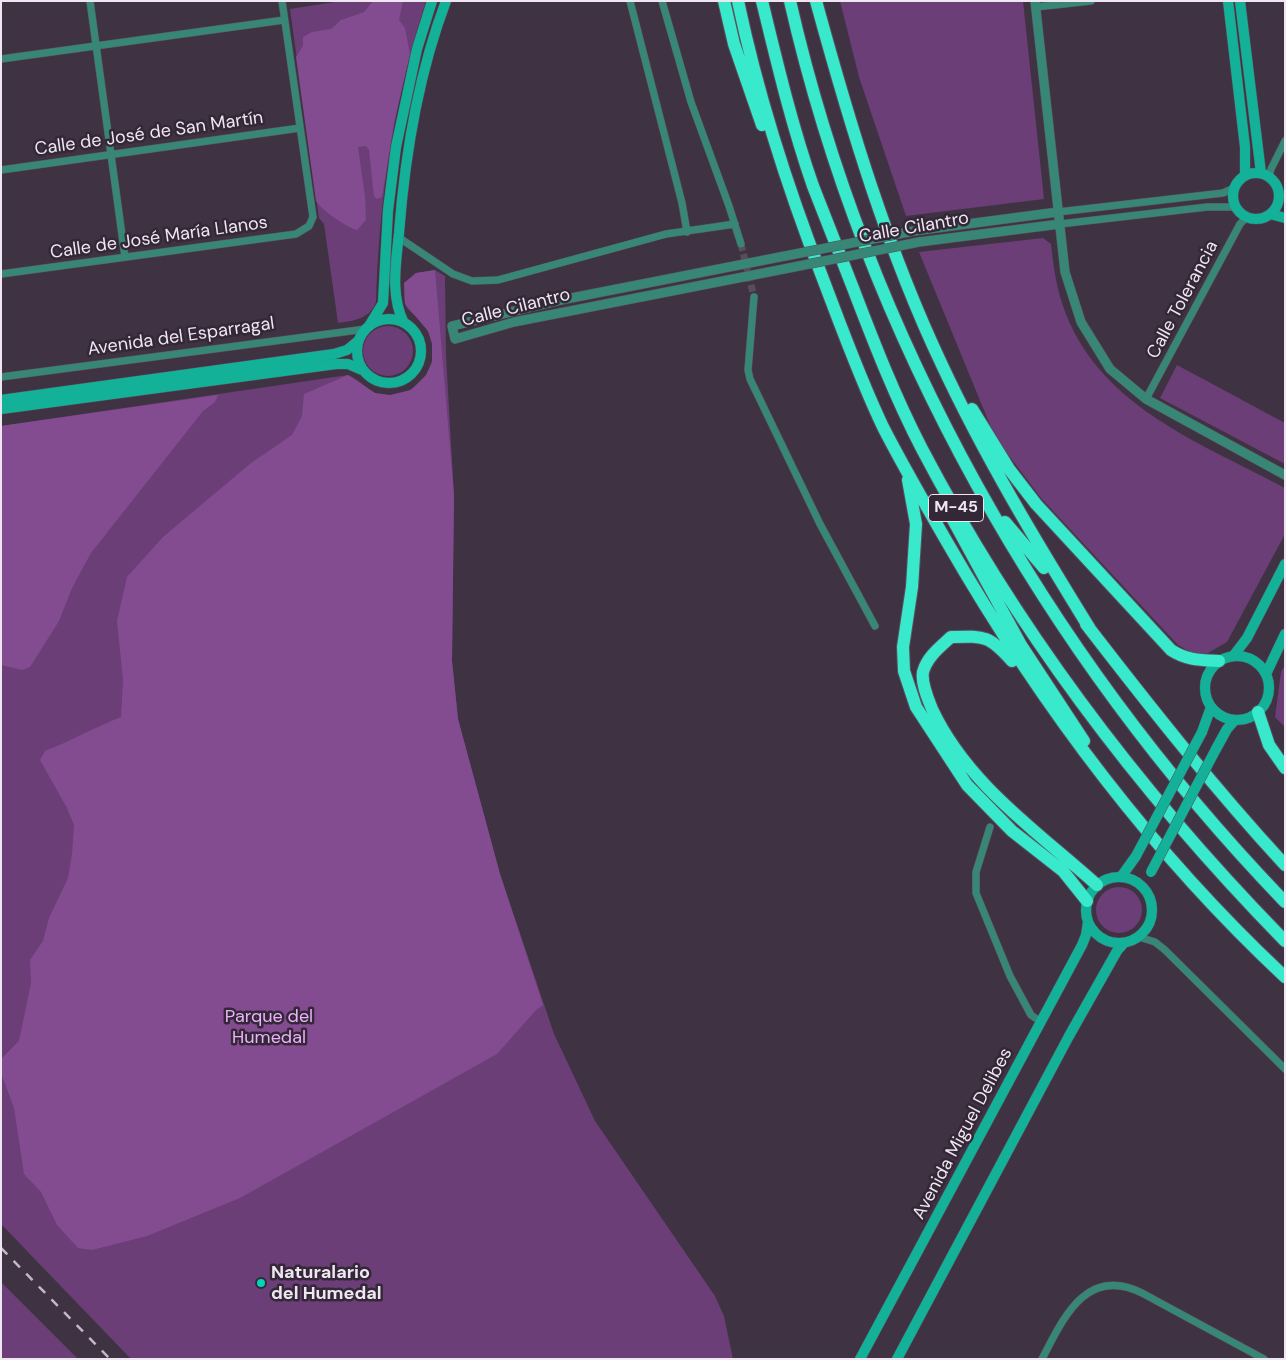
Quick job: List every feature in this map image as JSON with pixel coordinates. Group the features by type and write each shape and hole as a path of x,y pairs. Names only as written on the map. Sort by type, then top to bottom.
{"highway":[{"path":"724,1 751,96 786,177"},
{"path":"738,1 762,97 800,219 852,353 883,426 906,470 990,616 1068,732 1133,818 1285,977"},
{"name":"M-45","path":"762,1 781,82 813,185 871,337 922,449 1038,643 1116,751 1251,906 1285,941"},
{"name":"M-45","path":"790,1 806,70 838,170 876,274 925,384 994,512 1054,614 1158,759 1202,813 1285,902"},
{"path":"816,1 846,110 874,196 941,364 1008,493 1090,629"},
{"path":"941,364 957,383 1009,469 1036,504 1083,557 1171,650 1181,657 1193,660 1219,661"},
{"path":"922,449 925,463 957,529 1021,645 1086,744 1186,875"},
{"path":"906,470 916,524 912,587 903,647 904,671 916,707 967,785 1012,831 1063,871 1087,901"},
{"path":"994,512 1011,526 1153,712 1230,806 1285,866"},
{"path":"1068,732 1057,725 997,644 980,636 951,637 932,654 923,673 927,697 941,728 975,774 1012,813 1097,885"},
{"path":"1258,712 1269,745 1285,768"}],"main road":[{"path":"1,400 334,354 347,350 358,341 383,303 388,210 396,147 415,57 432,1"},
{"path":"1,409 336,364 348,364 362,370 369,377 387,384 405,379 413,373 418,365 420,346 418,337 404,323 396,303 398,237 408,150 419,91 446,1"},
{"path":"1228,1 1245,147 1245,175 1234,188 1233,201 1235,207 1247,217 1261,218 1270,214 1282,201 1277,186 1265,175 1240,1"},
{"path":"1245,175 1265,175"},
{"path":"1270,214 1285,218"},
{"path":"367,327 382,320 390,319 404,323"},
{"path":"358,341 357,356 362,370"},
{"path":"1234,655 1253,660 1266,674 1269,682 1268,698 1258,712 1251,717 1235,720 1221,716 1211,707 1205,691 1205,682 1212,667 1219,661 1234,655 1247,638 1285,564"},
{"path":"1266,674 1285,634"},
{"path":"1121,877 1136,856 1202,732 1211,707"},
{"path":"1147,892 1151,872 1216,749 1235,720"},
{"path":"897,1359 1069,1036 1117,951 1124,943 1139,937 1150,921 1152,906 1147,892 1136,881 1112,877 1097,885 1087,901 1088,922 1092,930 1106,941 1124,943"},
{"name":"Avenida Miguel Delibes","path":"860,1359 1041,1022 1086,935 1088,922"}],"street":[{"path":"90,1 125,257"},
{"path":"282,1 300,128"},
{"path":"630,1 679,193 687,232"},
{"path":"662,1 691,102 735,224 740,244"},
{"path":"1091,1 1036,4 1065,272 1081,322 1110,368 1146,399 1285,476"},
{"path":"1,59 284,20"},
{"name":"Calle de José de San Martín","path":"1,170 300,128"},
{"name":"Calle de José María Llanos","path":"1,274 296,234 309,226 313,217 300,128"},
{"path":"1265,175 1271,169 1285,141"},
{"name":"Calle Cilantro","path":"1234,188 1223,193 914,231 504,312 452,326 455,339 514,322 919,242 1216,206 1235,207"},
{"name":"Calle Tolerancia","path":"1146,399 1240,224 1247,217"},
{"path":"398,237 453,274 472,281 498,280 666,234 735,224"},
{"path":"754,297 754,318 749,354 750,379 816,516 875,626"},
{"name":"Avenida del Esparragal","path":"1,377 367,327"},
{"path":"990,827 976,872 976,893 1010,976 1031,1015 1041,1022"},
{"path":"1139,937 1155,942 1165,950 1285,1069"},
{"path":"1042,1359 1071,1306 1082,1296 1095,1289 1122,1286 1142,1293 1264,1359"}],"green space":[{"path":"341,1 426,1 405,75 390,150 381,225 376,302 365,316 338,323 324,224 319,218 290,9"},
{"path":"373,1 403,1 399,20 405,28 410,54 394,123 382,197 377,199 374,196 369,150 366,146 358,147 365,197 366,220 357,230 335,218 316,201 296,57 303,46 303,37 312,32 331,29 341,20 364,12"},
{"path":"840,1 1023,1 1044,199 906,216 859,77"},
{"path":"1043,238 1051,244 1055,274 1062,303 1078,338 1099,368 1124,394 1154,417 1185,436 1285,488 1285,534 1227,642 1208,653 1194,654 1178,645 1041,498 995,437 919,252"},
{"name":"Parque del Humedal","path":"435,270 445,276 446,356 454,495 452,661 458,719 500,874 554,1034 595,1121 715,1296 724,1316 733,1359 131,1359 1,1224 1,426 348,375 381,395 395,395 405,392 424,379 433,355 427,330 406,306 404,283 416,273"},
{"name":"Parque del Humedal","path":"435,270 454,495 452,661 458,719 500,874 543,1005 536,1010 497,1054 240,1198 147,1236 92,1250 78,1248 57,1225 41,1192 24,1174 14,1108 1,1073 2,1058 19,1041 31,983 30,960 43,941 49,918 68,878 72,854 74,825 67,808 40,760 45,751 121,717 123,680 117,621 127,577 163,537 251,463 292,435 302,416 304,394 348,375 375,393 390,395 411,390 426,375 432,362 432,343 428,331 405,304 404,283 416,273"},
{"path":"383,326 393,326 406,333 413,346 413,356 406,369 393,376 383,376 374,372 367,365 363,356 363,346 367,337 374,330"},
{"path":"1177,365 1285,423 1285,464 1160,398"},
{"path":"218,395 215,402 203,411 91,553 72,588 59,621 30,667 22,670 1,665 1,426"},
{"path":"1285,665 1285,727 1275,717 1281,672"},
{"path":"1114,887 1124,887 1138,897 1142,910 1138,923 1132,929 1124,933 1114,933 1100,923 1096,915 1096,905 1106,891"},
{"path":"1,1282 78,1359 1,1359"}],"tunnel":[{"path":"741,244 754,297"}],"railway":[{"path":"1,1248 110,1359"}],"place":[{"name":"Naturalario del Humedal","path":"261,1283"}]}
